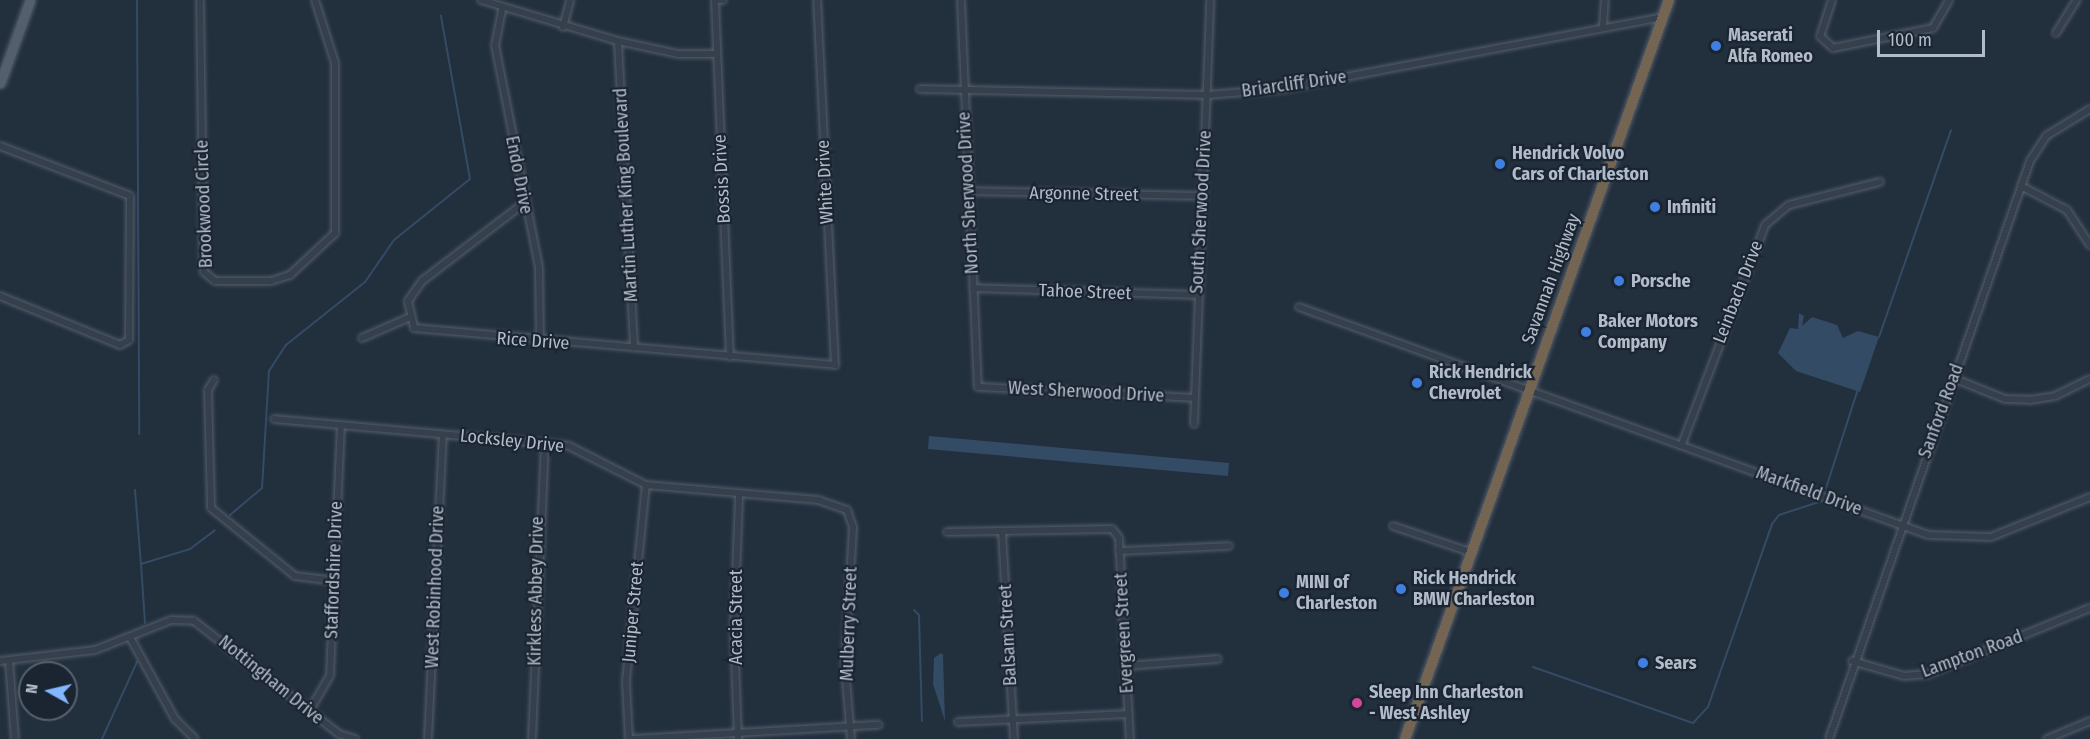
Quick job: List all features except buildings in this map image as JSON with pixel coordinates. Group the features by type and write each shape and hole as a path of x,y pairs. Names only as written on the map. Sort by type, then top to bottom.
{"highway":[{"name":"Savannah Highway","path":"1405,739 1669,0"}],"main road":[{"path":"0,83 30,0"}],"street":[{"name":"Brookwood Circle","path":"200,0 204,272 215,281 271,281 290,275 335,233 335,63 315,0"},
{"path":"563,27 570,0"},
{"path":"715,0 723,0"},
{"name":"Bossis Drive","path":"715,0 730,357"},
{"name":"White Drive","path":"817,0 835,365"},
{"name":"North Sherwood Drive","path":"961,0 963,90 978,387"},
{"name":"South Sherwood Drive","path":"1194,424 1196,295 1210,0"},
{"path":"1603,26 1605,0"},
{"path":"1832,0 1820,36 1833,48 1933,28 1949,0"},
{"path":"2056,33 2077,0"},
{"path":"480,2 618,41 678,54 717,54"},
{"name":"Endo Drive","path":"502,10 495,45 524,203 542,284 540,342"},
{"name":"Briarcliff Drive","path":"920,89 1207,95 1282,89 1603,26 1663,17"},
{"name":"Martin Luther King Boulevard","path":"618,41 634,348"},
{"name":"Sanford Road","path":"1829,739 1852,661 2021,186 2046,136 2090,109"},
{"path":"0,146 130,196 129,340 120,345 0,296"},
{"name":"Leinbach Drive","path":"1682,444 1765,225 1789,205 1880,182"},
{"path":"2021,186 2067,210 2090,244"},
{"name":"Argonne Street","path":"968,191 1200,196"},
{"path":"362,338 408,318 408,301 422,281 524,203"},
{"name":"Tahoe Street","path":"973,288 1196,295"},
{"name":"Markfield Drive","path":"1299,307 1682,444 1900,525 1952,539 1991,537 2090,496"},
{"name":"Rice Drive","path":"408,318 423,332 835,365"},
{"path":"1953,378 2005,399 2030,400 2055,396 2090,379"},
{"path":"214,380 208,390 211,508 295,576 334,581"},
{"name":"West Sherwood Drive","path":"978,387 1194,398"},
{"name":"Locksley Drive","path":"274,419 545,443 590,454 646,485 739,495 818,500 847,510"},
{"name":"Staffordshire Drive","path":"310,710 330,676 341,425"},
{"name":"West Robinhood Drive","path":"428,739 443,435"},
{"name":"Kirkless Abbey Drive","path":"532,739 538,506 545,443"},
{"name":"Juniper Street","path":"631,739 626,681 646,485"},
{"name":"Acacia Street","path":"738,735 734,628 739,495"},
{"name":"Mulberry Street","path":"847,510 853,526 845,667 850,739"},
{"path":"1393,526 1473,553"},
{"name":"Evergreen Street","path":"1002,531 1112,530 1119,551 1130,739"},
{"path":"947,532 1002,531"},
{"name":"Balsam Street","path":"1002,531 1014,739"},
{"path":"1119,551 1229,546"},
{"name":"Lampton Road","path":"1852,661 1904,676 1928,674 2090,608"},
{"name":"Nottingham Drive","path":"131,639 171,620 188,620 204,626 310,710 356,739"},
{"path":"0,661 95,650 131,639 175,718 195,739"},
{"path":"1126,666 1218,659"},
{"path":"9,660 15,739"},
{"path":"958,722 1129,714"},
{"path":"2050,739 2090,722"},
{"path":"631,739 738,735 849,724 879,725"}],"water":[{"path":"1799,313 1804,316 1802,326 1812,317 1837,325 1843,338 1858,331 1879,337 1860,392 1796,371 1778,353 1790,328 1798,329"},
{"path":"929,436 1229,463 1228,476 928,449"},
{"path":"941,653 943,655 945,721 933,684 934,658"}],"waterway":[{"path":"137,0 139,434"},
{"path":"230,515 262,488 269,371 286,345 365,282 394,240 470,179 441,16"},
{"path":"1879,337 1951,130"},
{"path":"1826,488 1857,392"},
{"path":"135,490 141,564"},
{"path":"1533,667 1693,723 1708,707 1772,524 1779,515 1819,502"},
{"path":"145,623 141,564 190,549 215,530"},
{"path":"914,610 919,615 922,721"},
{"path":"102,739 137,662"}],"place":[{"name":"Maserati Alfa Romeo","path":"1716,46"},
{"name":"Hendrick Volvo Cars of Charleston","path":"1500,164"},
{"name":"Infiniti","path":"1655,207"},
{"name":"Porsche","path":"1619,281"},
{"name":"Baker Motors Company","path":"1586,332"},
{"name":"Rick Hendrick Chevrolet","path":"1417,383"},
{"name":"Rick Hendrick BMW Charleston","path":"1401,589"},
{"name":"MINI of Charleston","path":"1284,593"},
{"name":"Sears","path":"1643,663"},
{"name":"Sleep Inn Charleston - West Ashley","path":"1357,703"}]}
